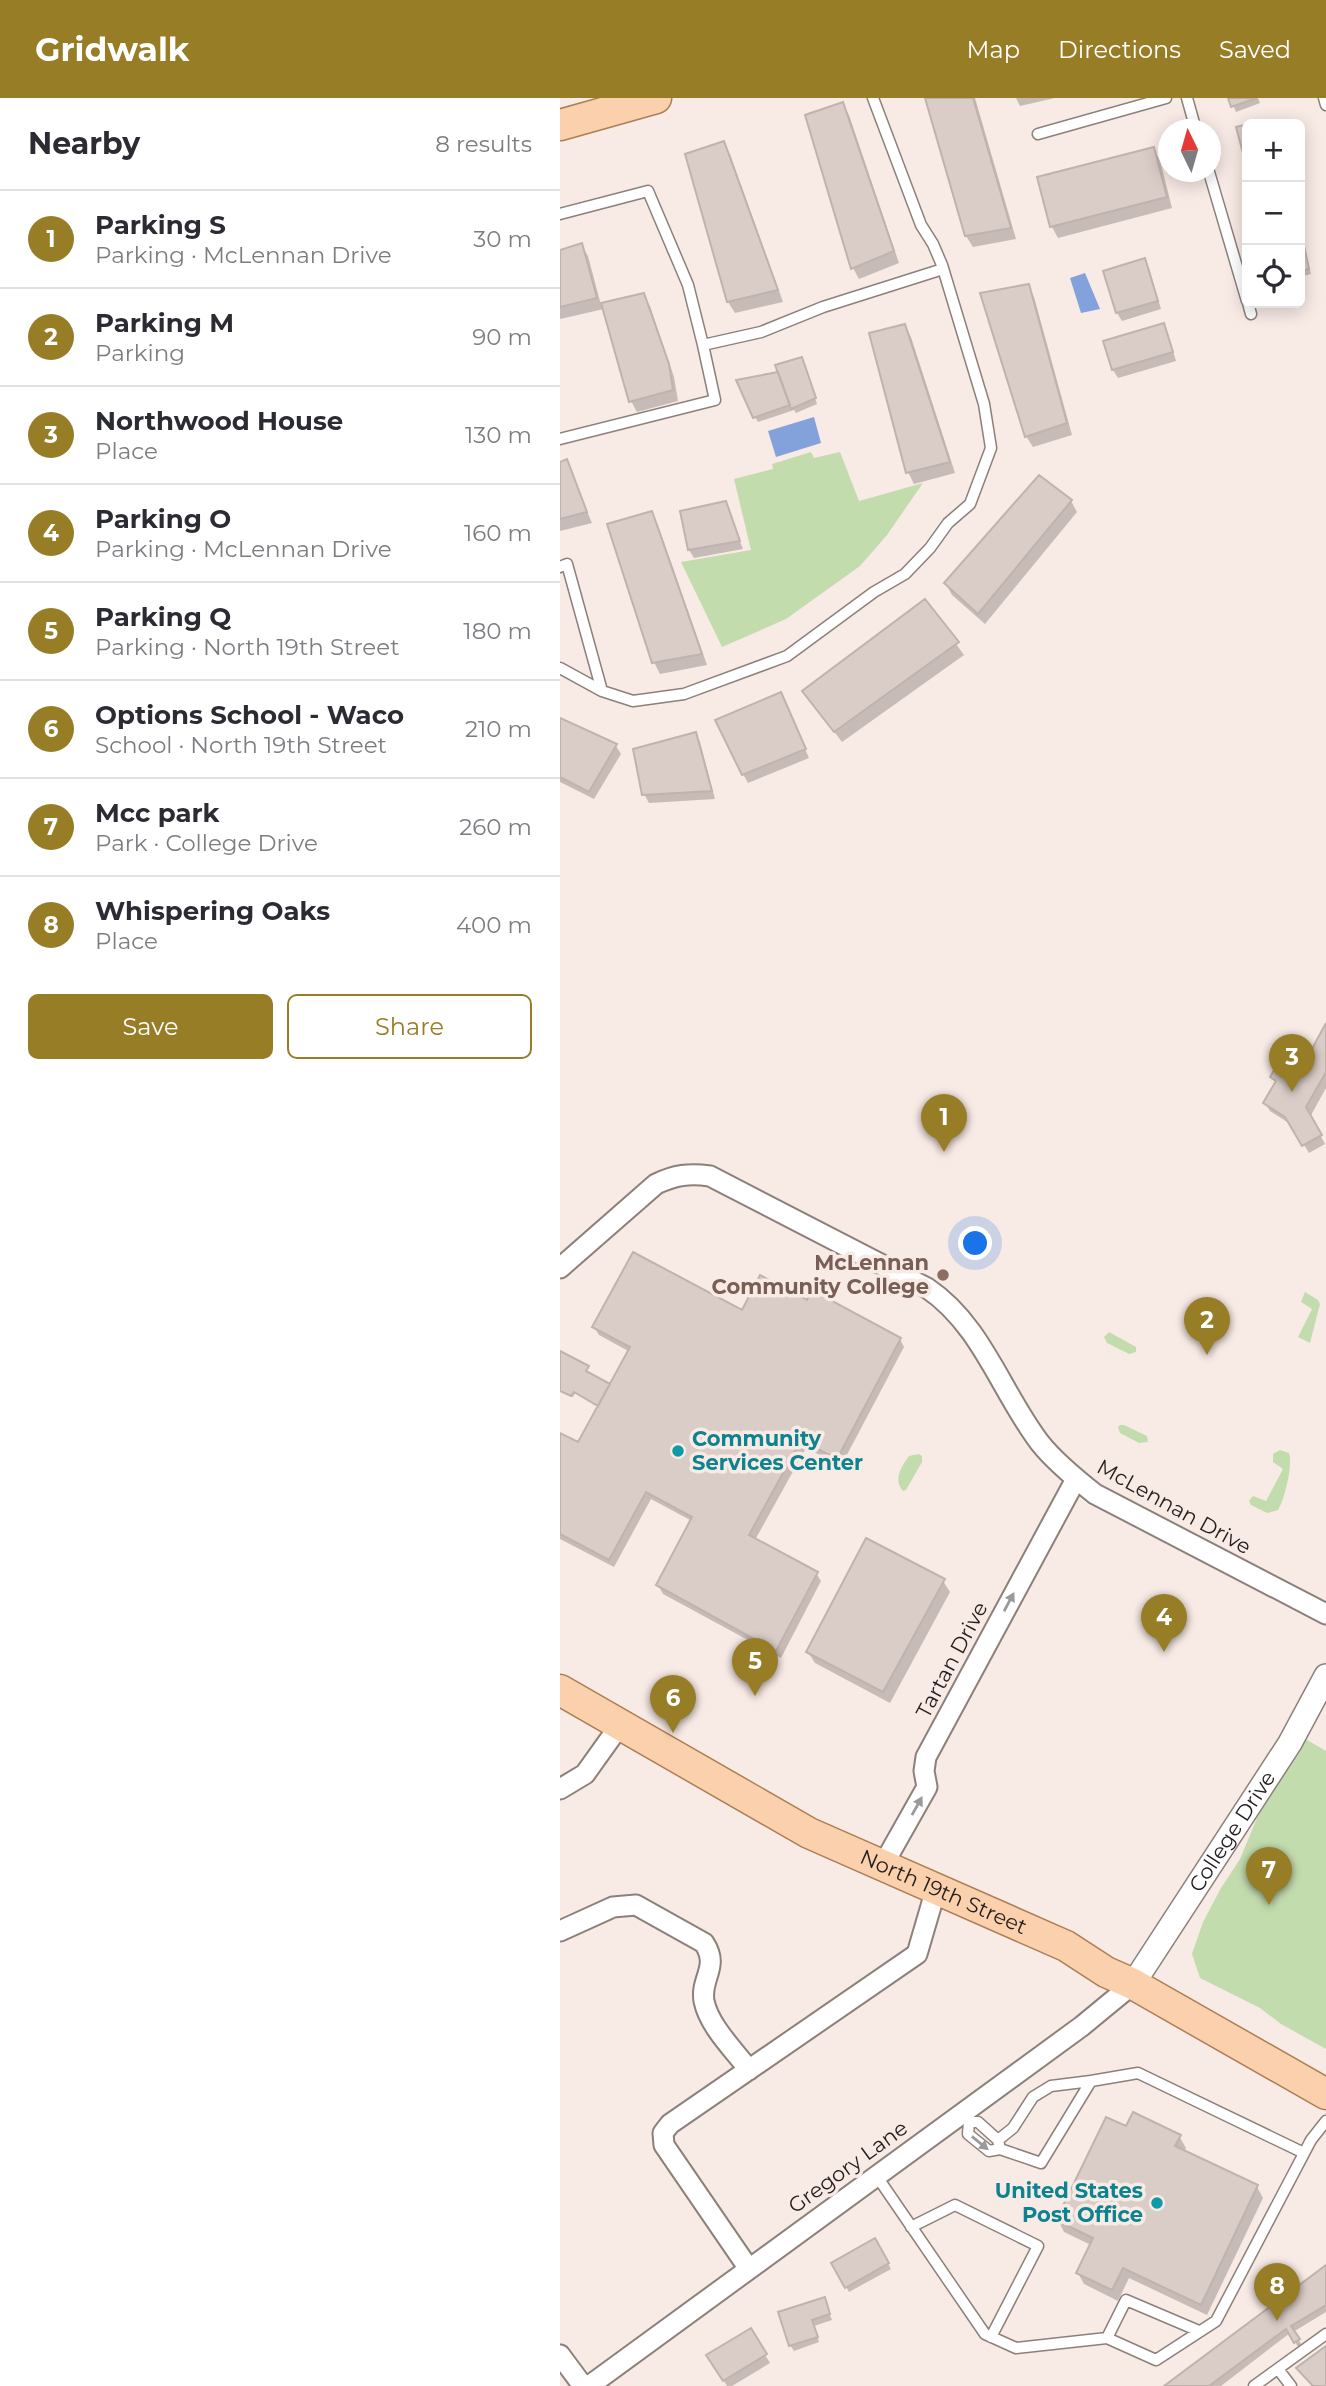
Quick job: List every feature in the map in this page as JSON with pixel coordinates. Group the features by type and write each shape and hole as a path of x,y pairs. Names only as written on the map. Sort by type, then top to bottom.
{"main road":[{"path":"560,125 656,98"},
{"name":"North 19th Street","path":"560,1690 809,1833 1066,1946 1106,1972 1133,1984 1326,2094"}],"street":[{"name":"McLennan Drive","path":"560,1268 656,1184 675,1175 691,1173 710,1176 916,1282 946,1301 982,1346 1041,1444 1095,1494 1326,1614"},
{"name":"Tartan Drive","path":"883,1865 927,1787 924,1771 926,1757 1076,1479"},
{"name":"College Drive","path":"1133,1984 1290,1743 1326,1676"},
{"path":"560,1789 585,1774 620,1725"},
{"path":"748,2269 664,2145 663,2133 670,2124 917,1954 936,1889"},
{"path":"560,1931 613,1907 636,1905 704,1943 712,1962 704,2000 715,2024 749,2070"},
{"name":"Gregory Lane","path":"589,2386 876,2175 964,2118 1133,1984"},
{"path":"560,2355 583,2386"}],"lane":[{"path":"560,668 602,691 633,701 684,694 787,656 874,592 905,574 930,548 948,523 970,504 991,448 984,404 943,269 933,244 921,225 873,98"},
{"path":"1038,134 1166,98"},
{"path":"1187,98 1193,119"},
{"path":"1324,98 1326,105"},
{"path":"1212,182 1242,285"},
{"path":"560,214 648,191 688,285 715,400 560,439"},
{"path":"703,345 761,332 823,307 943,269"},
{"path":"1249,308 1251,314"},
{"path":"560,567 567,564 602,691"},
{"path":"964,2118 968,2134 989,2151 999,2145 1032,2097 1051,2087 1138,2073 1304,2153"},
{"path":"999,2145 1041,2163 1091,2081"},
{"path":"876,2175 985,2334 1016,2348 1107,2339 1156,2360 1216,2321 1304,2153 1326,2121"},
{"path":"911,2227 955,2204 1038,2246 991,2337"},
{"path":"1107,2339 1126,2300 1199,2331"},
{"path":"1254,2386 1326,2334"},
{"path":"1278,2369 1291,2386"}],"green space":[{"path":"811,452 814,458 840,452 859,501 923,483 887,535 860,566 786,619 722,647 681,562 751,550 734,479 773,469 772,464"},
{"path":"1305,1292 1320,1304 1310,1343 1298,1337 1312,1309 1301,1302"},
{"path":"1109,1332 1136,1347 1136,1352 1129,1354 1107,1343 1104,1337"},
{"path":"1120,1425 1147,1436 1148,1442 1139,1443 1120,1433"},
{"path":"1280,1450 1289,1453 1288,1482 1278,1510 1267,1513 1251,1505 1249,1501 1253,1496 1266,1501 1283,1469 1273,1462 1273,1454"},
{"path":"909,1456 922,1456 922,1462 903,1491 898,1478 901,1469"},
{"path":"1302,1737 1326,1751 1326,2049 1281,2024 1260,2008 1200,1978 1192,1954 1203,1922 1240,1859 1257,1818"}],"water":[{"path":"1085,273 1100,309 1081,313 1070,278"},
{"path":"814,417 821,443 776,457 768,431"}],"building":[{"path":"925,98 973,98 1011,228 965,236"},
{"path":"1228,98 1257,98 1231,107"},
{"path":"843,102 894,251 851,269 805,115"},
{"path":"1242,125 1242,150 1236,127"},
{"path":"724,141 778,290 727,302 685,154"},
{"path":"1154,147 1158,162 1158,182 1163,182 1167,197 1050,227 1037,177"},
{"path":"582,243 597,298 560,307 560,250"},
{"path":"1305,250 1309,269 1305,270"},
{"path":"1145,258 1158,301 1116,313 1103,271"},
{"path":"1029,284 1067,423 1025,437 980,293"},
{"path":"644,293 669,364 673,390 629,402 601,303"},
{"path":"1164,323 1173,352 1112,370 1103,341"},
{"path":"905,324 950,462 906,473 869,333"},
{"path":"802,357 816,398 791,409 775,365"},
{"path":"778,372 790,405 753,418 736,380"},
{"path":"567,459 587,512 560,519 560,462"},
{"path":"1039,475 1072,500 978,614 944,583"},
{"path":"726,501 740,541 688,550 680,511"},
{"path":"652,511 702,654 652,663 607,524"},
{"path":"925,599 959,642 834,732 802,691"},
{"path":"781,692 806,749 742,775 715,720"},
{"path":"560,718 617,744 589,792 560,777"},
{"path":"696,732 712,791 642,795 633,749"},
{"path":"1326,1023 1326,1072 1306,1107 1322,1135 1302,1146 1285,1117 1263,1103 1276,1081 1270,1077 1286,1050 1306,1060"},
{"name":"Community Services Center","path":"633,1252 742,1310 760,1275 807,1300 812,1290 901,1338 837,1459 801,1440 749,1535 818,1572 776,1651 656,1585 692,1517 646,1492 609,1560 560,1534 560,1433 578,1442 630,1347 592,1327"},
{"path":"560,1351 589,1366 586,1371 610,1384 598,1406 574,1392 571,1396 560,1391"},
{"path":"866,1538 945,1579 883,1692 806,1652"},
{"name":"United States Post Office","path":"1133,2112 1181,2135 1175,2146 1258,2185 1201,2305 1123,2268 1112,2290 1076,2273 1093,2238 1056,2220 1106,2117 1126,2126"},
{"path":"875,2238 889,2263 845,2288 831,2263"},
{"path":"1326,2265 1326,2305 1291,2326 1300,2339 1294,2343 1286,2329 1209,2386 1164,2386"},
{"path":"825,2297 830,2314 812,2320 818,2337 789,2346 778,2312"},
{"path":"751,2328 767,2354 723,2381 706,2355"},
{"path":"1326,2346 1326,2386 1313,2386 1296,2368"}],"place":[{"name":"Northwood House","path":"1292,1092"},
{"name":"Parking S","path":"944,1152"},
{"name":"McLennan Community College","path":"943,1275"},
{"name":"Parking M","path":"1207,1355"},
{"name":"Community Services Center","path":"678,1451"},
{"name":"Parking O","path":"1164,1652"},
{"name":"Parking Q","path":"755,1696"},
{"name":"Options School - Waco","path":"673,1733"},
{"name":"Mcc park","path":"1269,1905"},
{"name":"United States Post Office","path":"1157,2203"},
{"name":"Whispering Oaks","path":"1277,2321"}]}
